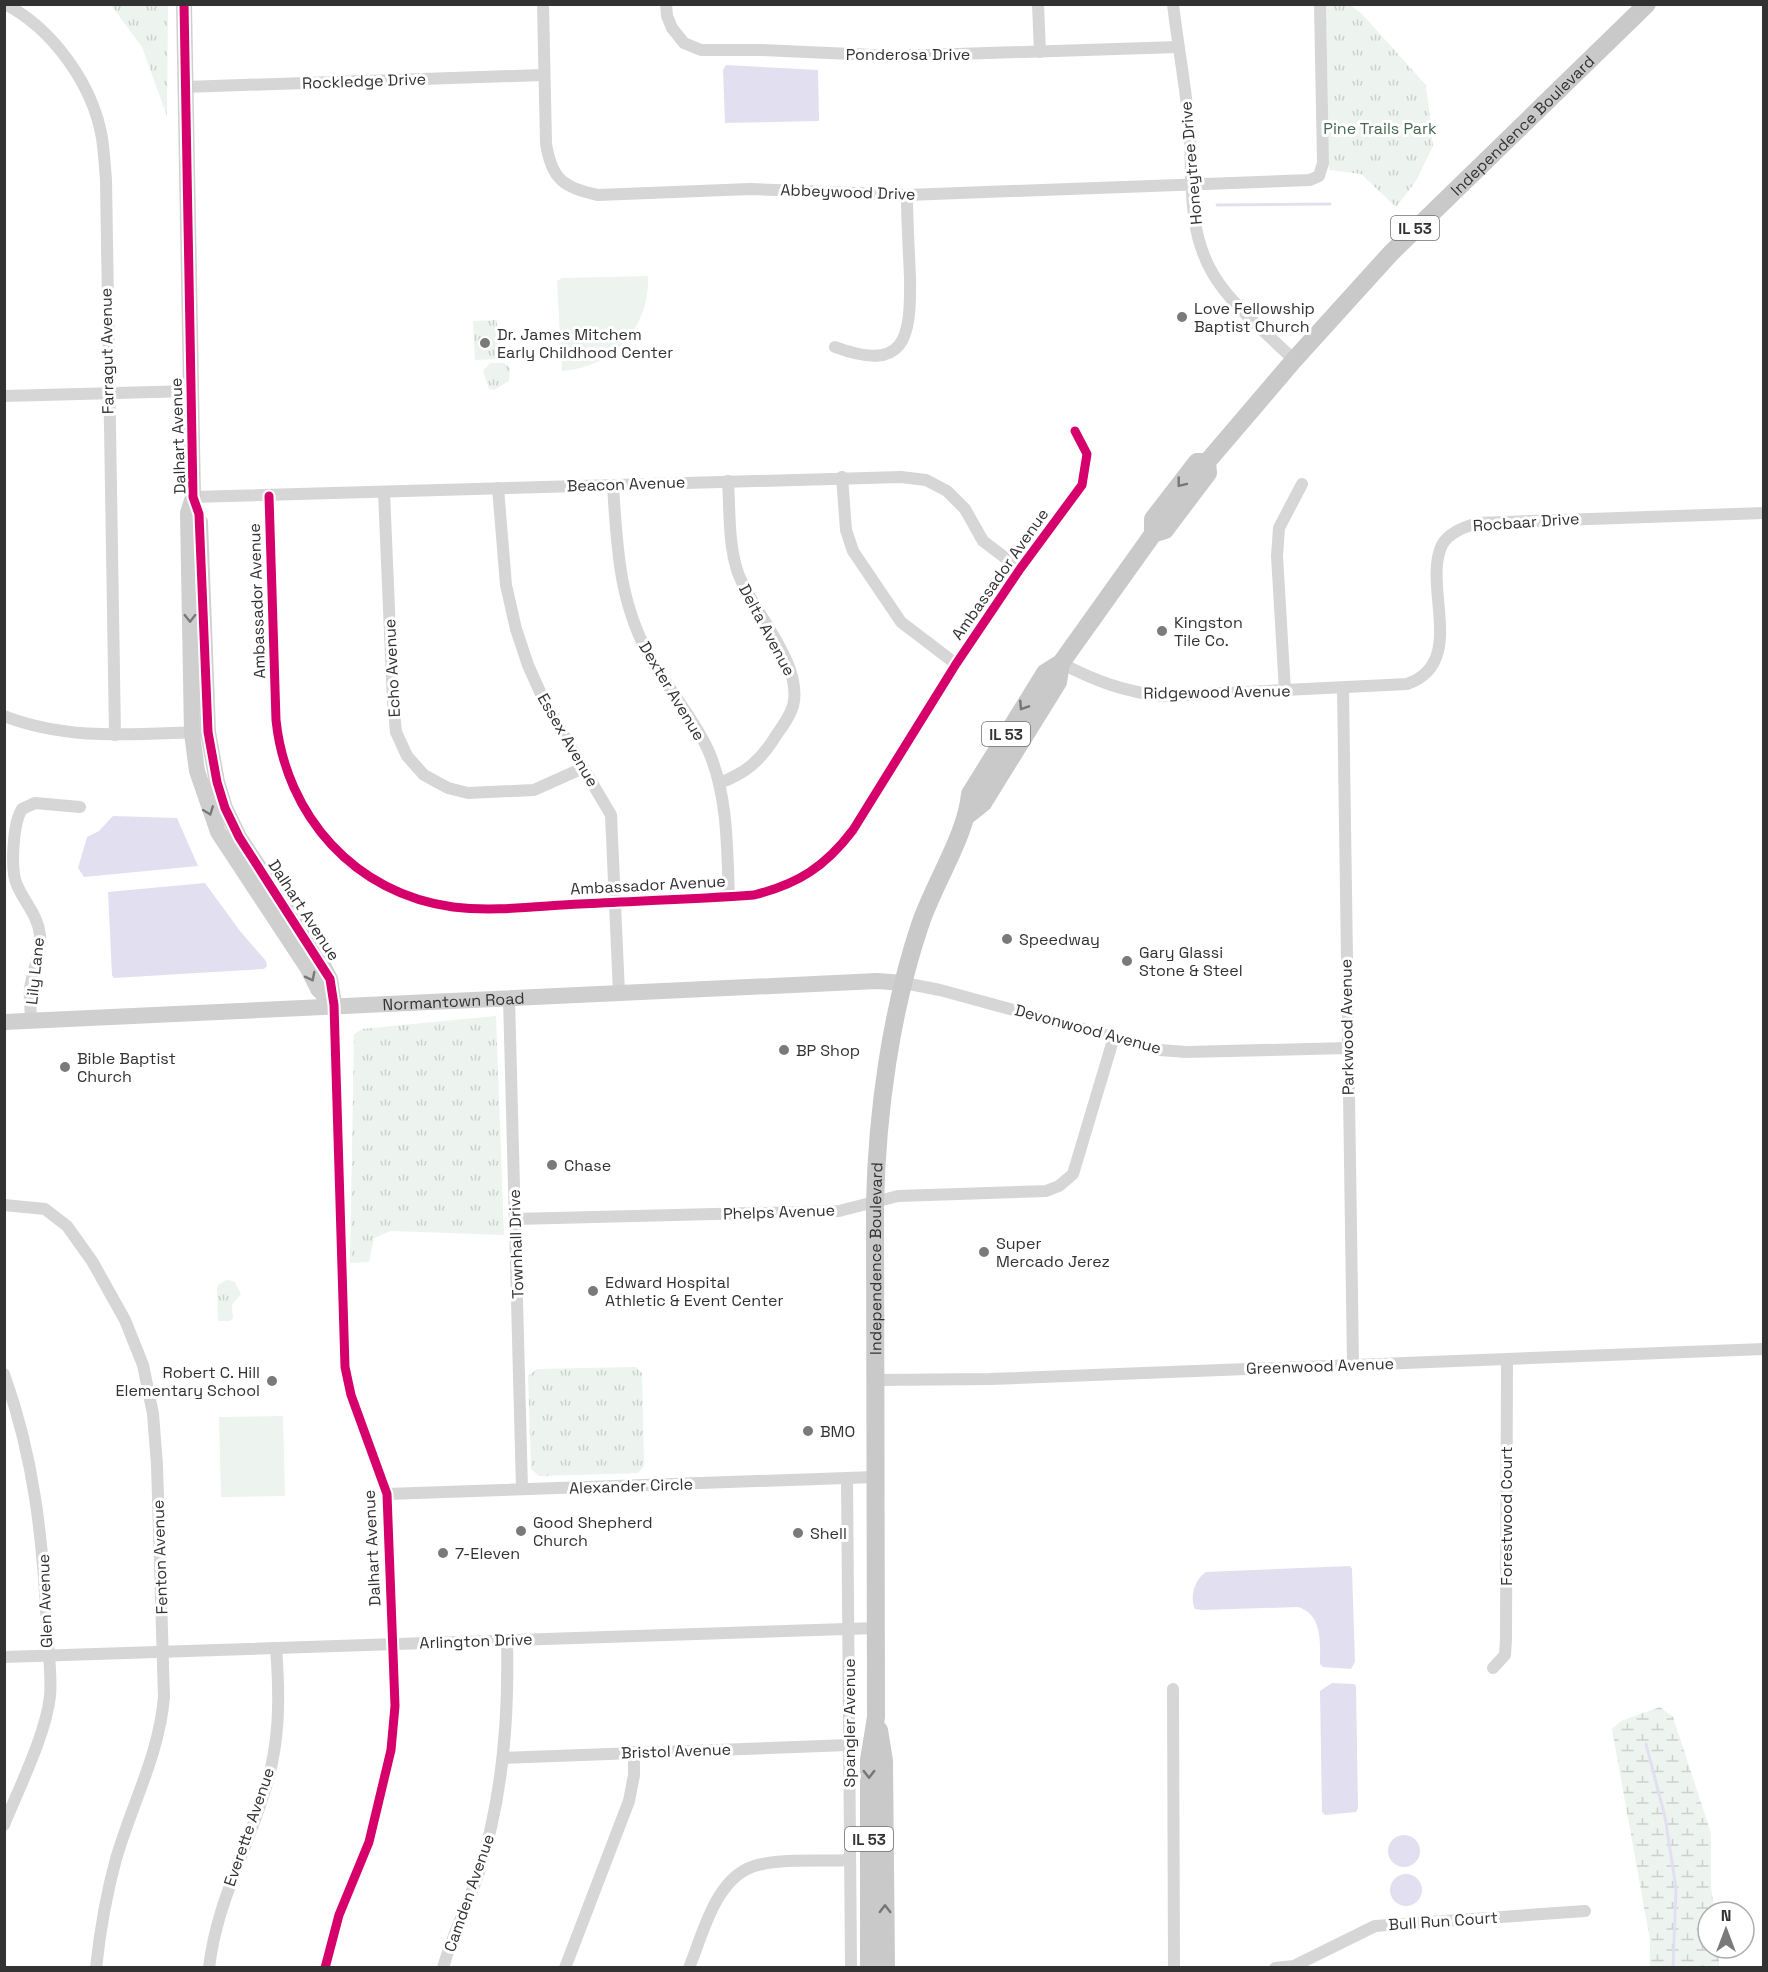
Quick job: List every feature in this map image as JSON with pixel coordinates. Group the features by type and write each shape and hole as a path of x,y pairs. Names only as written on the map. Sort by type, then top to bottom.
{"main road":[{"name":"Dalhart Avenue","path":"184,4 193,498 199,514 200,732 225,808 239,837 319,958 330,979 333,1005"},
{"name":"Independence Boulevard","path":"869,1968 869,1760 876,1717 876,1164 883,1097 904,983 926,907 968,815 983,803 1058,681 1061,663 1153,534 1164,530 1208,473 1207,462 1294,360 1424,220 1647,4"},
{"name":"Normantown Road","path":"4,1022 878,981 904,983"},
{"name":"Independence Boulevard","path":"876,1717 884,1761 886,1968"}],"street":[{"name":"Farragut Avenue","path":"5,4 18,11 50,39 74,69 93,105 102,137 106,180 115,735"},
{"name":"Abbeywood Drive","path":"543,4 543,75 549,161 559,179 575,191 597,195 750,189 907,195 1310,180 1318,176 1323,163 1320,4"},
{"name":"Ponderosa Drive","path":"666,4 667,16 672,28 684,43 701,50 761,50 896,56 1178,47"},
{"path":"1038,4 1040,52"},
{"name":"Honeytree Drive","path":"1173,4 1190,135 1190,185 1201,250 1213,275 1232,298 1294,360"},
{"name":"Rockledge Drive","path":"185,87 543,75"},
{"path":"835,347 860,356 881,356 898,348 908,331 911,310 907,195"},
{"path":"4,396 191,391"},
{"name":"Ambassador Avenue","path":"269,496 278,733 284,762 295,794 325,839 351,864 382,885 417,900 438,905 472,908 754,894 788,886 814,871 839,849 956,664 1020,569 1082,485 1087,454 1075,431"},
{"path":"842,477 846,530 854,551 901,622 956,664"},
{"name":"Beacon Avenue","path":"193,498 901,477 926,480 947,491 964,509 983,541 1020,569"},
{"name":"Delta Avenue","path":"719,783 745,772 762,758 792,707 794,695 794,682 789,666 750,601 736,570 731,538 728,481"},
{"path":"1285,691 1277,566 1279,528 1302,484"},
{"name":"Dexter Avenue","path":"614,485 620,576 631,616 653,663 711,755 719,783 725,825 729,896"},
{"name":"Essex Avenue","path":"498,488 506,585 516,629 544,703 611,815 619,993"},
{"name":"Echo Avenue","path":"384,492 393,702 396,732 407,756 424,775 436,783 468,793 534,790 583,768"},
{"name":"Rocbaar Drive","path":"1343,689 1407,684 1417,681 1434,664 1439,644 1438,563 1443,544 1459,529 1477,522 1764,513"},
{"name":"Ridgewood Avenue","path":"1061,663 1101,684 1134,693 1163,696 1343,689"},
{"name":"Parkwood Avenue","path":"1343,689 1353,1364"},
{"path":"4,716 59,732 115,735 200,732"},
{"name":"Lily Lane","path":"31,1021 30,988 40,947 40,936 38,924 16,884 14,875 17,819 22,809 35,803 80,807"},
{"name":"Devonwood Avenue","path":"904,983 935,988 1160,1050 1186,1052 1348,1048"},
{"name":"Townhall Drive","path":"509,998 522,1489"},
{"name":"Dalhart Avenue","path":"325,1968 339,1915 369,1842 384,1783 395,1706 387,1494 351,1395 345,1367 333,1005"},
{"name":"Phelps Avenue","path":"515,1219 839,1211 898,1196 1046,1191 1066,1181 1078,1161 1114,1038"},
{"name":"Fenton Avenue","path":"4,1205 45,1209 67,1226 92,1261 125,1320 143,1365 153,1414 157,1465 164,1697 161,1727 151,1765 116,1858 100,1932 96,1968"},
{"name":"Greenwood Avenue","path":"876,1380 990,1379 1764,1349"},
{"name":"Forestwood Court","path":"1493,1668 1504,1655 1506,1639 1507,1359"},
{"name":"Glen Avenue","path":"4,1374 16,1408 36,1492 43,1546 50,1696 46,1715 4,1825"},
{"name":"Alexander Circle","path":"387,1494 875,1477"},
{"name":"Spangler Avenue","path":"847,1478 851,1968"},
{"name":"Arlington Drive","path":"4,1657 876,1628"},
{"name":"Camden Avenue","path":"443,1968 484,1855 492,1826 504,1758 508,1702 507,1640"},
{"name":"Everette Avenue","path":"209,1968 220,1911 264,1794 276,1744 280,1701 276,1648"},
{"path":"1173,1689 1174,1968"},
{"name":"Bristol Avenue","path":"504,1758 849,1745"},
{"path":"565,1968 628,1801 634,1775 634,1752"},
{"path":"690,1968 717,1901 729,1883 747,1869 771,1863 849,1860"},
{"name":"Bull Run Court","path":"1275,1968 1294,1966 1375,1926 1585,1911"}],"green space":[{"path":"111,5 168,5 167,116 142,47"},
{"name":"Pine Trails Park","path":"1326,5 1350,5 1361,13 1426,85 1433,146 1416,181 1396,207 1361,174 1329,170"},
{"path":"648,276 643,312 625,342 597,362 562,371 557,281 562,278"},
{"path":"497,320 498,359 475,360 473,321"},
{"path":"490,363 504,363 510,368 509,381 494,390 489,389 483,371"},
{"path":"496,1016 504,1235 391,1231 374,1238 369,1262 350,1263 354,1034 362,1029"},
{"path":"227,1280 234,1281 241,1294 232,1305 233,1318 230,1321 218,1321 217,1288 219,1284"},
{"path":"636,1367 642,1373 644,1466 638,1473 539,1476 531,1469 528,1376 537,1369"},
{"path":"283,1416 285,1496 221,1497 219,1417"},
{"path":"1660,1707 1673,1717 1711,1833 1713,1900 1696,1900 1696,1960 1719,1960 1719,1967 1650,1967 1650,1940 1612,1729 1621,1721"}],"shaded area":[{"path":"726,65 818,70 819,121 725,123 723,70"},
{"path":"113,816 177,818 198,866 84,877 78,868 87,837 99,831"},
{"path":"205,883 240,931 266,961 267,966 264,969 114,978 108,892"},
{"path":"1350,1566 1352,1569 1355,1662 1351,1669 1323,1667 1320,1664 1320,1638 1316,1623 1312,1616 1298,1607 1202,1610 1195,1609 1193,1604 1194,1589 1206,1572"},
{"path":"1332,1683 1356,1686 1358,1808 1356,1812 1325,1815 1322,1812 1320,1691"},
{"path":"1404,1835 1415,1840 1420,1851 1415,1862 1404,1867 1393,1862 1388,1851 1393,1840"},
{"path":"1406,1874 1417,1879 1422,1890 1417,1901 1406,1906 1395,1901 1390,1890 1395,1879"}],"waterway":[{"path":"1217,205 1330,204"},
{"path":"1646,1744 1665,1817 1676,1888 1673,1968"}],"cycle path":[{"path":"184,4 193,497 199,514 208,732 217,782 225,808 239,837 330,979 334,1005 345,1367 351,1395 387,1494 395,1706 391,1750 369,1842 339,1915 325,1968"},
{"path":"269,496 276,720 282,755 294,788 311,818 332,845 357,867 385,886 418,899 453,907 516,908 754,895 770,891 810,872 832,854 853,830 956,664 1020,569 1082,485 1087,454 1075,431"}],"place":[{"name":"Love Fellowship Baptist Church","path":"1182,317"},
{"name":"Dr. James Mitchem Early Childhood Center","path":"485,343"},
{"name":"Kingston Tile Co.","path":"1162,631"},
{"name":"Speedway","path":"1007,939"},
{"name":"Gary Glassi Stone & Steel","path":"1127,961"},
{"name":"BP Shop","path":"784,1050"},
{"name":"Bible Baptist Church","path":"65,1067"},
{"name":"Chase","path":"552,1165"},
{"name":"Super Mercado Jerez","path":"984,1252"},
{"name":"Edward Hospital Athletic & Event Center","path":"593,1291"},
{"name":"Robert C. Hill Elementary School","path":"272,1381"},
{"name":"BMO","path":"808,1431"},
{"name":"Good Shepherd Church","path":"521,1531"},
{"name":"Shell","path":"798,1533"},
{"name":"7-Eleven","path":"443,1553"}]}
